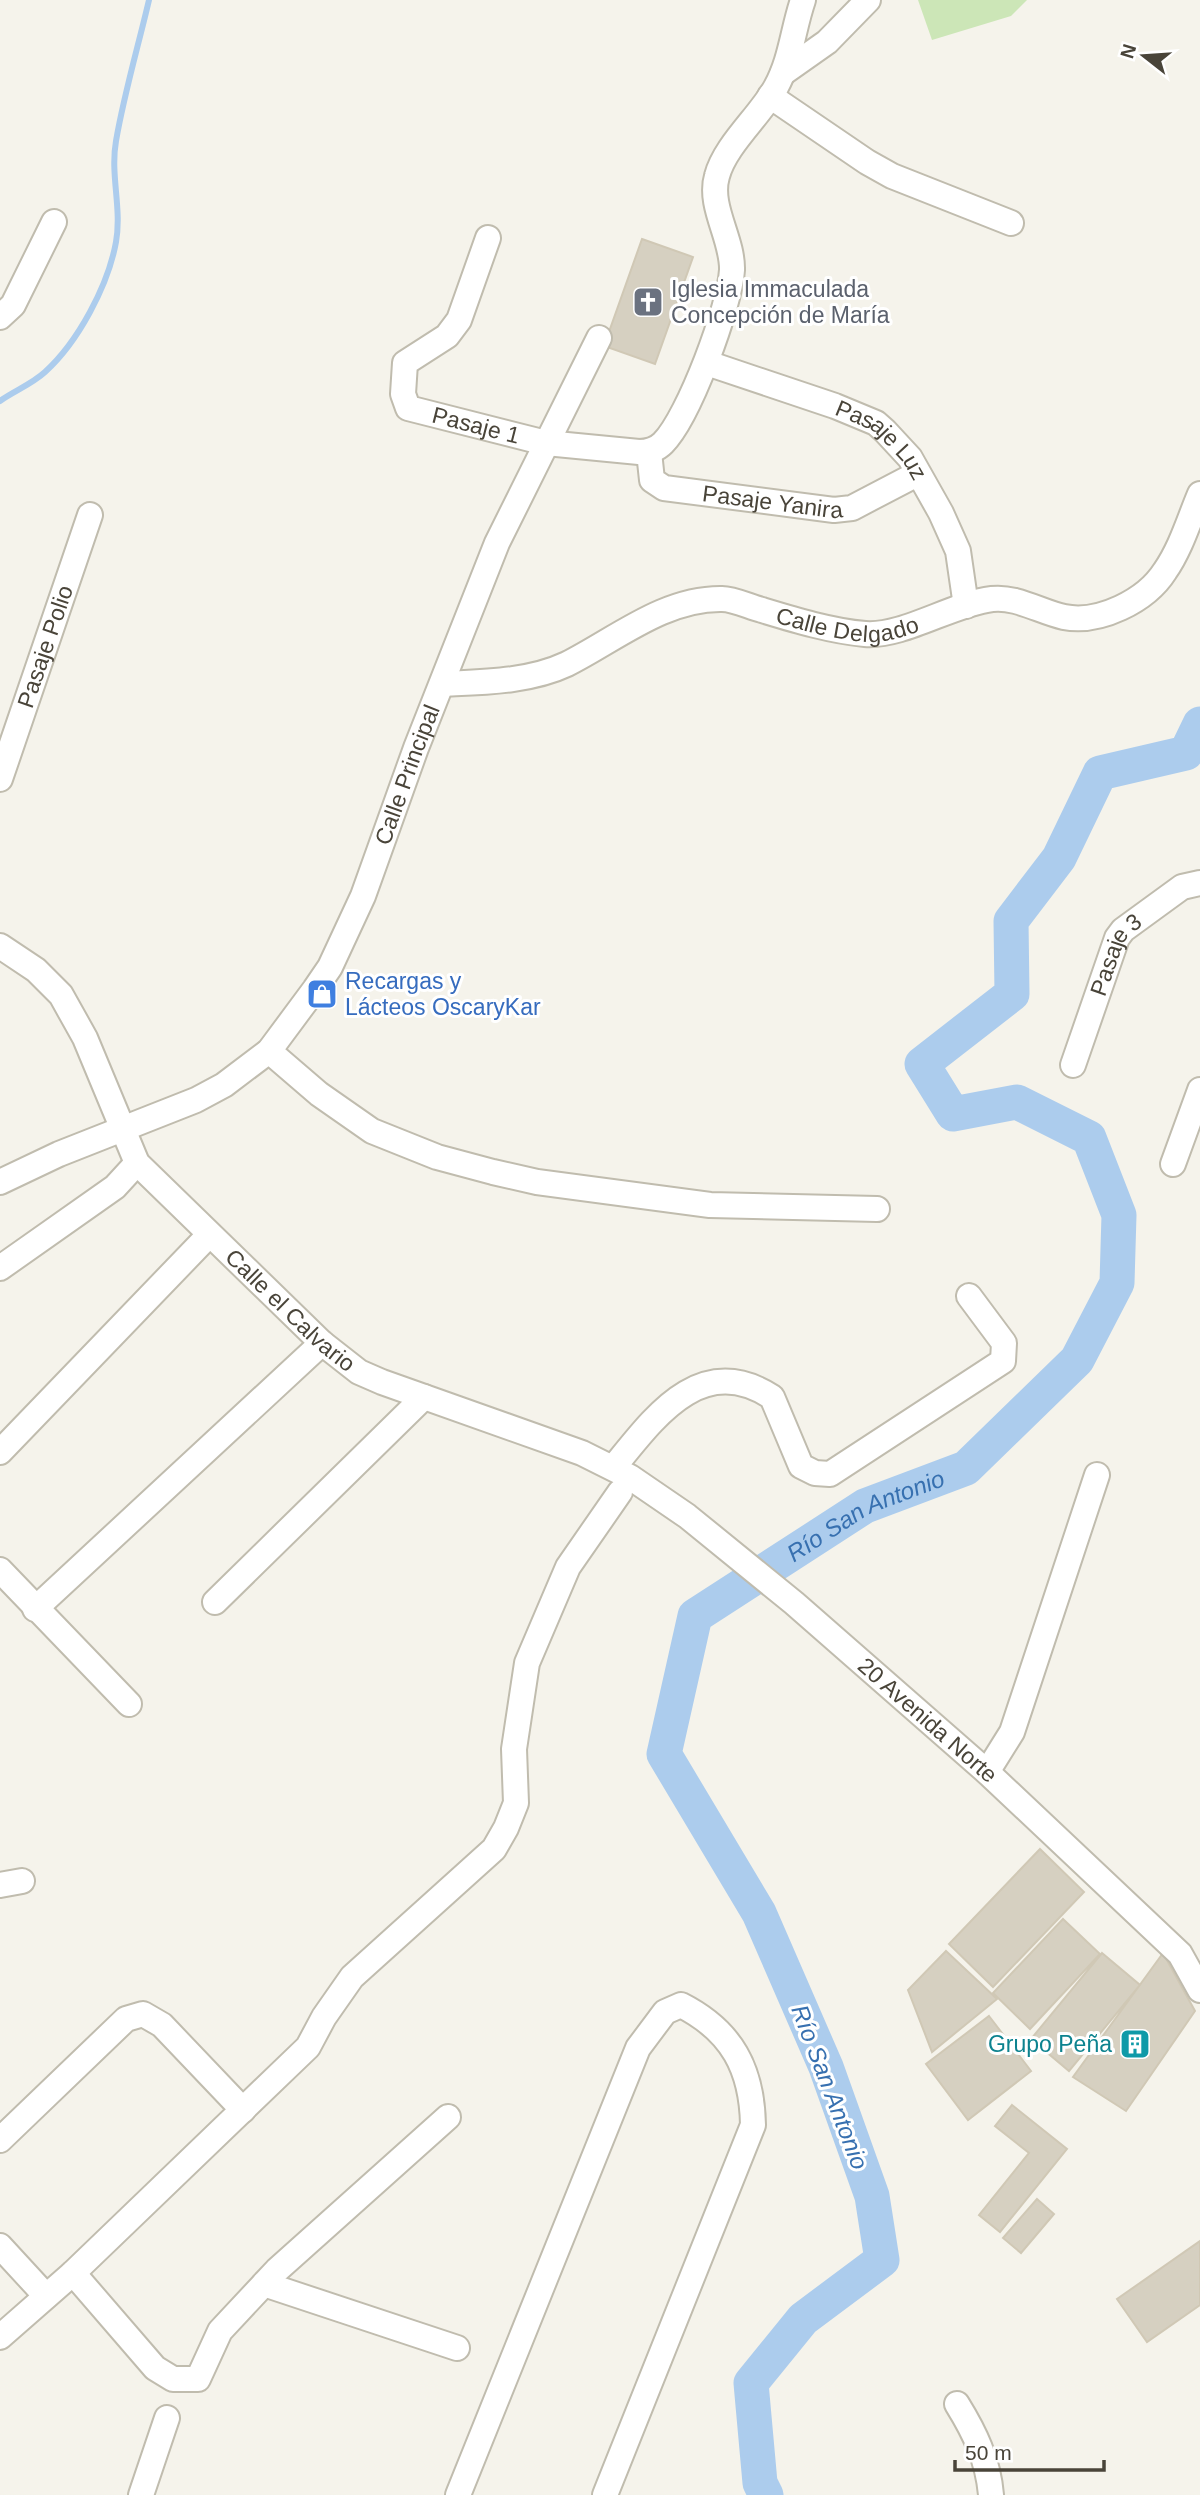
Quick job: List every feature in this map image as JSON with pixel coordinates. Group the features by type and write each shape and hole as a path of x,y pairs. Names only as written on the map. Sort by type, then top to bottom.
{"street":[{"path":"649,452 668,437 684,412 706,363 732,268 716,196 716,177 783,73 803,0"},
{"path":"783,73 827,43 868,0"},
{"path":"770,96 892,176 1011,223"},
{"path":"0,317 13,304 54,222"},
{"name":"Pasaje 1","path":"488,237 459,320 447,336 405,363 403,394 408,408 546,443 649,452"},
{"name":"Calle Principal","path":"123,1129 205,1095 270,1051 330,967 351,926 497,543 599,338"},
{"name":"Pasaje Luz","path":"706,363 835,406 876,424 909,458 941,513 958,551 966,606"},
{"name":"Pasaje Yanira","path":"649,452 652,480 664,488 834,510 852,508 917,474"},
{"name":"Calle Delgado","path":"442,684 502,681 564,665 644,620 682,606 722,599 796,620 866,634 888,633 993,599 1007,600 1066,617 1102,614 1127,606 1163,575 1200,494"},
{"name":"Pasaje Polio","path":"0,779 90,515"},
{"name":"Pasaje 3","path":"1073,1065 1117,938 1123,930 1182,887 1200,883"},
{"name":"Calle el Calvario","path":"0,946 36,970 61,995 85,1038 137,1163 321,1343 359,1371 582,1453 621,1479"},
{"path":"270,1051 319,1094 372,1131 437,1157 493,1172 537,1182 710,1205 877,1209"},
{"path":"1173,1164 1200,1090"},
{"path":"0,1182 123,1129"},
{"path":"0,1268 115,1187 137,1163"},
{"path":"0,1452 209,1235"},
{"path":"0,2337 73,2273 308,2047 324,2017 352,1977 494,1849 516,1803 514,1749 527,1663 568,1567 621,1479 650,1423 674,1398 702,1386 729,1383 752,1387 772,1398 800,1466 816,1473 830,1474 1003,1361 1004,1343 969,1296"},
{"path":"35,1609 321,1343"},
{"path":"215,1602 424,1396"},
{"path":"987,1772 1012,1732 1097,1475"},
{"name":"20 Avenida Norte","path":"621,1479 687,1516 794,1603 987,1772 1180,1954 1200,1990"},
{"path":"0,1570 129,1704"},
{"path":"458,2495 638,2048 665,2012 681,2005 700,2015 743,2063 752,2093 753,2124 605,2495"},
{"path":"0,2140 126,2018 143,2014 162,2025 243,2109"},
{"path":"73,2273 155,2368 173,2379 198,2379 220,2331 264,2284 448,2117"},
{"path":"0,2246 46,2297"},
{"path":"264,2284 457,2348"},
{"path":"957,2404 986,2460 991,2495"},
{"path":"141,2495 167,2418"}],"green space":[{"path":"918,0 1027,0 1011,16 932,40"}],"building":[{"name":"Iglesia Immaculada Concepción de María","path":"642,239 693,257 655,364 604,346"},
{"name":"Grupo Peña","path":"1040,1849 1084,1892 993,1987 949,1944"},
{"name":"Grupo Peña","path":"1063,1919 1100,1954 1030,2029 993,1993"},
{"name":"Grupo Peña","path":"946,1951 997,1999 932,2052 908,1990"},
{"name":"Grupo Peña","path":"1102,1953 1140,1985 1069,2071 1031,2039"},
{"name":"Grupo Peña","path":"1163,1953 1195,2011 1126,2111 1073,2077"},
{"path":"989,2016 1031,2071 968,2120 926,2064"},
{"name":"Grupo Peña","path":"1012,2105 1067,2149 1000,2232 979,2215 1029,2153 995,2126"},
{"path":"1037,2199 1054,2214 1021,2253 1003,2238"},
{"path":"1200,2241 1200,2305 1147,2342 1117,2299"}],"waterway":[{"path":"0,401 40,376 57,360 80,329 106,277 116,242 118,217 114,166 116,141 149,0"},
{"name":"Río San Antonio","path":"766,2495 760,2483 751,2383 803,2319 882,2260 872,2196 826,2067 759,1913 664,1754 695,1616 865,1506 966,1468 1077,1360 1117,1283 1119,1215 1089,1138 1017,1102 953,1114 922,1064 1012,994 1011,921 1059,858 1100,773 1186,753 1200,724"}],"place":[{"name":"Iglesia Immaculada Concepción de María","path":"648,302"},
{"name":"Recargas y Lácteos OscaryKar","path":"322,994"},
{"name":"Grupo Peña","path":"1135,2044"}]}
